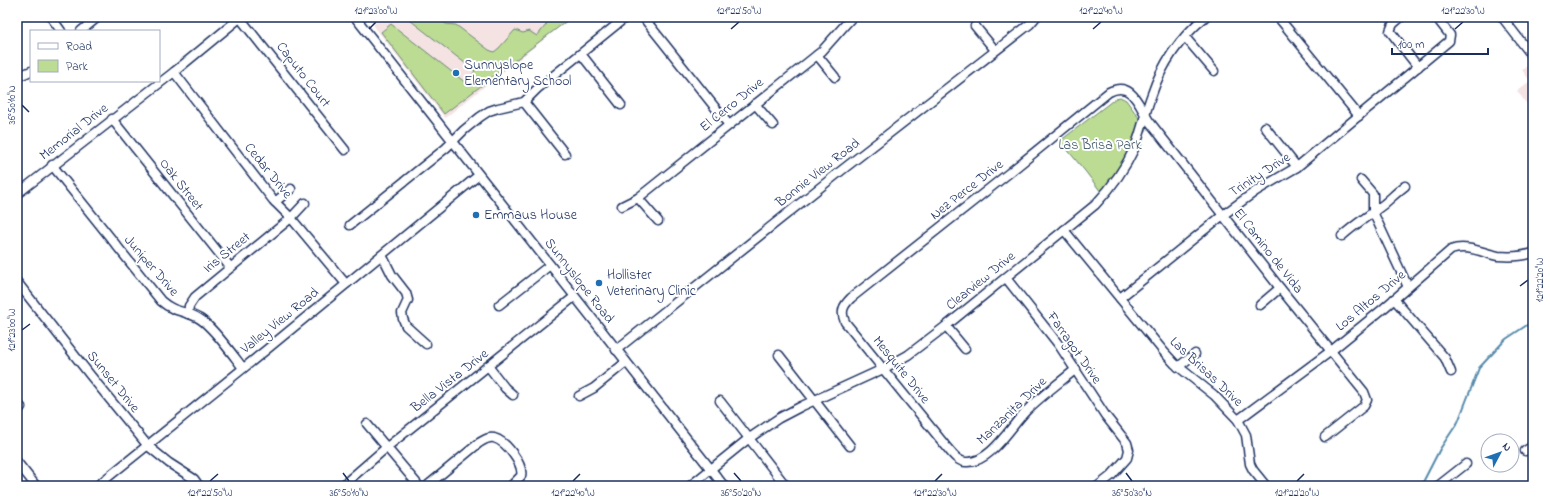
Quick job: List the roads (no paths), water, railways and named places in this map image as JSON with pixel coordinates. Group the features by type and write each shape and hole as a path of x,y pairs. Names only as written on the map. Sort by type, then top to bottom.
{"street":[{"path":"51,17 60,30"},
{"path":"82,30 98,17"},
{"name":"Memorial Drive","path":"17,194 52,165 174,72 240,17"},
{"name":"Caputo Court","path":"240,17 345,150"},
{"name":"Sunnyslope Road","path":"355,17 451,143 479,175 724,486"},
{"path":"350,225 415,174 473,122 489,111 524,102 537,89 626,17"},
{"path":"643,17 729,125"},
{"name":"El Cerro Drive","path":"622,206 638,198 817,55 852,17"},
{"name":"Bonnie View Road","path":"616,350 995,50 1030,24 1036,17"},
{"name":"Clearview Drive","path":"690,486 748,439 779,418 814,400 883,369 908,355 1006,278 1095,205 1122,172 1135,146 1157,81 1174,50 1205,17"},
{"path":"1278,17 1359,116"},
{"path":"1401,17 1393,24 1390,31 1415,69"},
{"name":"Trinity Drive","path":"1120,298 1223,215 1256,191 1297,167 1449,42 1450,34 1436,17"},
{"path":"1502,17 1533,57"},
{"path":"975,26 995,50"},
{"path":"1185,37 1214,71"},
{"path":"581,54 621,105"},
{"path":"817,55 835,77"},
{"path":"17,77 30,71"},
{"name":"Cedar Drive","path":"174,72 275,202 291,218 346,284"},
{"name":"El Camino de Vida","path":"1107,93 1114,89 1126,90 1133,95 1146,116 1280,288 1364,392 1367,400 1362,409 1325,437"},
{"name":"Nez Perce Drive","path":"843,308 852,298 1107,93"},
{"path":"524,102 565,154"},
{"path":"756,104 773,125"},
{"name":"Oak Street","path":"112,119 230,267"},
{"path":"1265,127 1297,167"},
{"name":"Juniper Drive","path":"52,165 161,301 174,310 200,319 207,324 243,368"},
{"name":"Valley View Road","path":"96,486 148,446 479,175"},
{"path":"1361,180 1373,194 1373,212 1408,287"},
{"path":"1342,236 1354,225 1387,202 1396,192 1405,186"},
{"path":"275,202 291,189"},
{"path":"638,198 658,221"},
{"name":"Iris Street","path":"188,314 189,306 195,297 291,218 305,203"},
{"name":"Las Brisas Drive","path":"1064,230 1164,352 1178,367 1214,395 1238,420 1246,435 1250,464 1266,486"},
{"name":"Los Altos Drive","path":"1238,420 1331,351 1448,252 1454,249 1464,248 1510,257 1533,253"},
{"path":"382,255 392,275 406,293 408,300 402,314 406,326 426,344"},
{"path":"499,305 550,265"},
{"name":"Farragot Drive","path":"1006,278 1059,345 1129,448 1128,455 1111,476 1098,486"},
{"name":"Sunset Drive","path":"17,282 148,446 169,464 194,479 200,486"},
{"path":"1260,305 1280,288"},
{"name":"Bella Vista Drive","path":"342,486 387,447 574,297"},
{"path":"1394,299 1445,358 1451,372"},
{"name":"Mesquite Drive","path":"843,308 842,316 845,322 945,445"},
{"path":"946,326 965,349"},
{"path":"1178,367 1195,354"},
{"path":"779,355 850,446"},
{"path":"579,396 594,388 626,362"},
{"path":"488,366 505,388 513,395"},
{"name":"Manzanita Drive","path":"945,445 963,462 971,462 985,455 994,448 1027,410 1076,370"},
{"path":"720,401 786,486"},
{"path":"367,424 419,486"},
{"path":"427,486 479,443 485,439 493,438 499,440 510,450 521,467 521,476 511,486"},
{"path":"1525,451 1533,446"},
{"path":"17,462 36,486"},
{"path":"1438,486 1466,464"}],"waterway":[{"path":"1421,486 1440,449 1458,422 1479,368 1506,339 1533,321"}],"place":[{"name":"Sunnyslope Elementary School","path":"456,73"},
{"name":"Emmaus House","path":"476,215"},
{"name":"Hollister Veterinary Clinic","path":"599,283"}],"park label":[{"name":"Las Brisa Park","path":"1100,145"}]}
